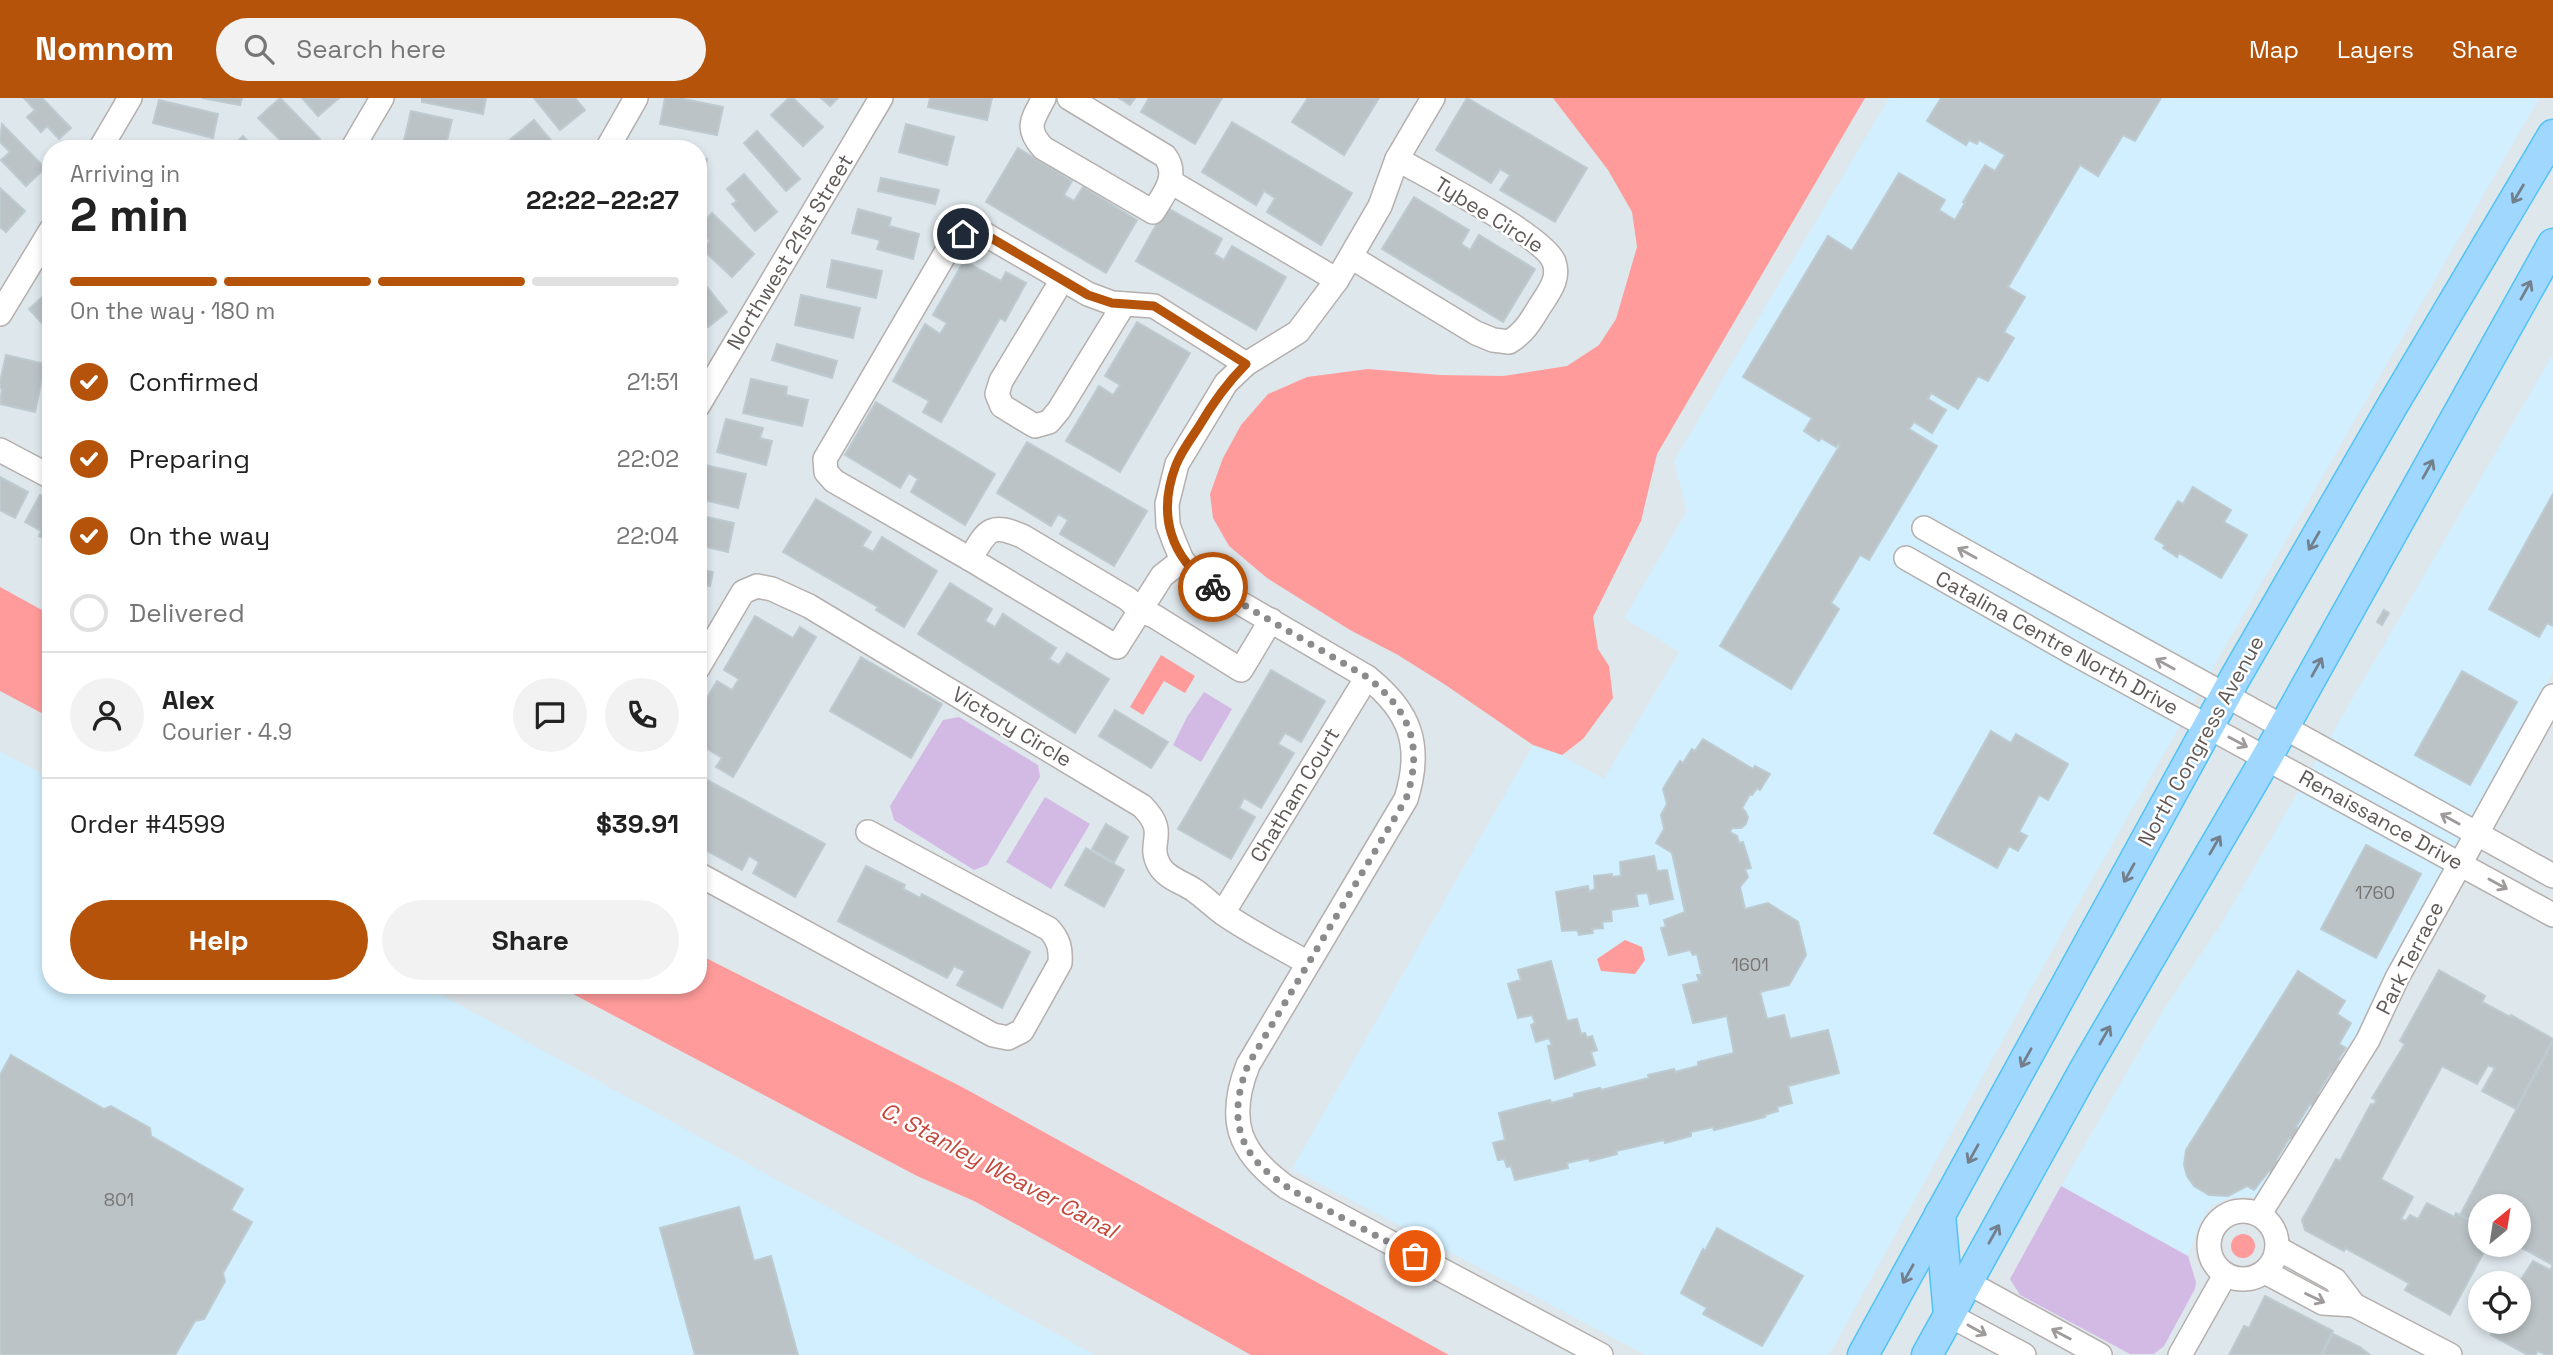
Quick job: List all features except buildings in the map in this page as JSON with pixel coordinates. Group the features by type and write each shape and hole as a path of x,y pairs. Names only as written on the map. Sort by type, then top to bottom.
{"main road":[{"name":"North Congress Avenue","path":"1863,1355 2225,697 2553,135"},
{"path":"1927,1355 2085,1069 2284,727 2553,244"},
{"path":"1940,1214 1949,1315"}],"street":[{"path":"105,140 130,98"},
{"path":"357,140 383,98"},
{"path":"612,140 636,98"},
{"name":"Northwest 21st Street","path":"707,391 881,98"},
{"path":"1044,98 1031,121 1033,136 1043,148 1153,212 1171,182 1171,163 1165,156 1069,98"},
{"path":"1433,98 1397,159 1380,206 1337,280 1298,332 1246,364 1226,383 1177,464 1167,504 1168,525 1182,560 1211,586 1367,677 1386,692 1406,721 1414,752 1411,785 1399,812 1248,1065 1238,1096 1239,1126 1252,1156 1261,1168 1286,1187 1601,1355"},
{"name":"Tybee Circle","path":"1351,257 1476,333 1493,340 1509,342 1518,337 1550,290 1557,275 1550,253 1521,231 1397,159"},
{"path":"1171,182 1337,280"},
{"path":"1182,560 1162,576 1117,647 834,481 826,472 825,459 948,249 963,234 981,232 1088,295 1112,303 1154,306 1246,364"},
{"path":"0,314 42,245"},
{"path":"1062,280 1001,381 997,394 1002,406 1035,426 1049,422 1059,410 1124,303"},
{"path":"0,450 42,472"},
{"path":"970,559 985,535 993,528 1004,528 1116,592 1140,611 1154,616 1241,670 1271,620"},
{"name":"Catalina Centre North Drive","path":"1924,528 2225,697"},
{"name":"Catalina Centre North Drive","path":"1906,558 2209,727"},
{"name":"Victory Circle","path":"707,653 743,592 757,586 772,589 809,606 1142,806 1157,826 1155,851 1158,864 1166,874 1194,890 1223,913 1308,963"},
{"path":"2073,653 2091,622"},
{"name":"Chatham Court","path":"1223,913 1367,677"},
{"name":"Park Terrace","path":"2259,1215 2368,1040 2397,978 2553,696"},
{"name":"Renaissance Drive","path":"2225,697 2553,876"},
{"name":"Renaissance Drive","path":"2209,727 2553,915"},
{"path":"707,879 993,1035 1008,1038 1022,1031 1060,963 1061,950 1056,937 1049,929 868,832"},
{"path":"2249,1212 2259,1215 2273,1229 2277,1248 2276,1257 2265,1272 2245,1280 2224,1275 2211,1260 2208,1240 2211,1230 2227,1214 2249,1212"},
{"path":"2277,1248 2335,1280 2354,1305"},
{"path":"2265,1272 2323,1303 2354,1305 2450,1355"},
{"path":"2180,1355 2224,1275"},
{"path":"1967,1282 2100,1355"},
{"path":"1949,1315 2024,1355"}],"shaded area":[{"path":"1889,98 2539,98 2070,918 1829,1355 1646,1355 1292,1169 1533,745 1562,755 1604,779 1679,652 1624,618 1687,511 1674,461"},
{"path":"2553,354 2553,672 2393,960 2349,1051 2257,1198 2230,1198 2211,1206 2200,1222 2188,1256 2061,1186 2162,1012 2223,921"},
{"path":"1204,692 1232,709 1201,762 1173,745"},
{"path":"959,717 1038,765 1040,777 987,865 974,870 894,820 890,806 943,720"},
{"path":"0,751 42,774 42,994 440,994 1095,1355 0,1355"},
{"path":"1045,797 1090,824 1051,889 1006,862"},
{"path":"2061,1186 2188,1256 2196,1282 2195,1289 2164,1346 2154,1354 2130,1354 2020,1295 2010,1279"}],"water":[{"path":"1553,98 1865,98 1657,454 1641,521 1593,617 1598,649 1609,666 1613,698 1583,739 1562,755 1533,745 1398,655 1350,630 1267,578 1229,546 1213,518 1210,494 1223,458 1241,425 1268,394 1307,377 1368,369 1440,375 1503,376 1567,366 1599,345 1616,319 1637,247 1632,212 1608,170"},
{"path":"0,587 42,610 42,713 0,691"},
{"path":"1161,655 1195,676 1185,693 1164,681 1143,715 1130,707"},
{"path":"1625,940 1642,947 1645,960 1635,974 1601,971 1597,959"},
{"name":"C. Stanley Weaver Canal","path":"707,959 962,1087 1449,1355 1251,1355 974,1201 917,1176 573,994 707,994"},
{"path":"2243,1234 2251,1238 2255,1246 2251,1254 2243,1258 2235,1254 2231,1246 2235,1238"}],"way so far":[{"path":"1213,587 1367,677 1386,692 1397,706 1411,736 1414,768 1406,799 1248,1065 1238,1096 1237,1112 1244,1143 1261,1168 1286,1187 1415,1256"}],"route":[{"path":"963,234 981,232 1088,295 1112,303 1154,306 1246,364 1226,383 1177,464 1167,504 1168,525 1182,560 1196,575 1213,587"}]}
